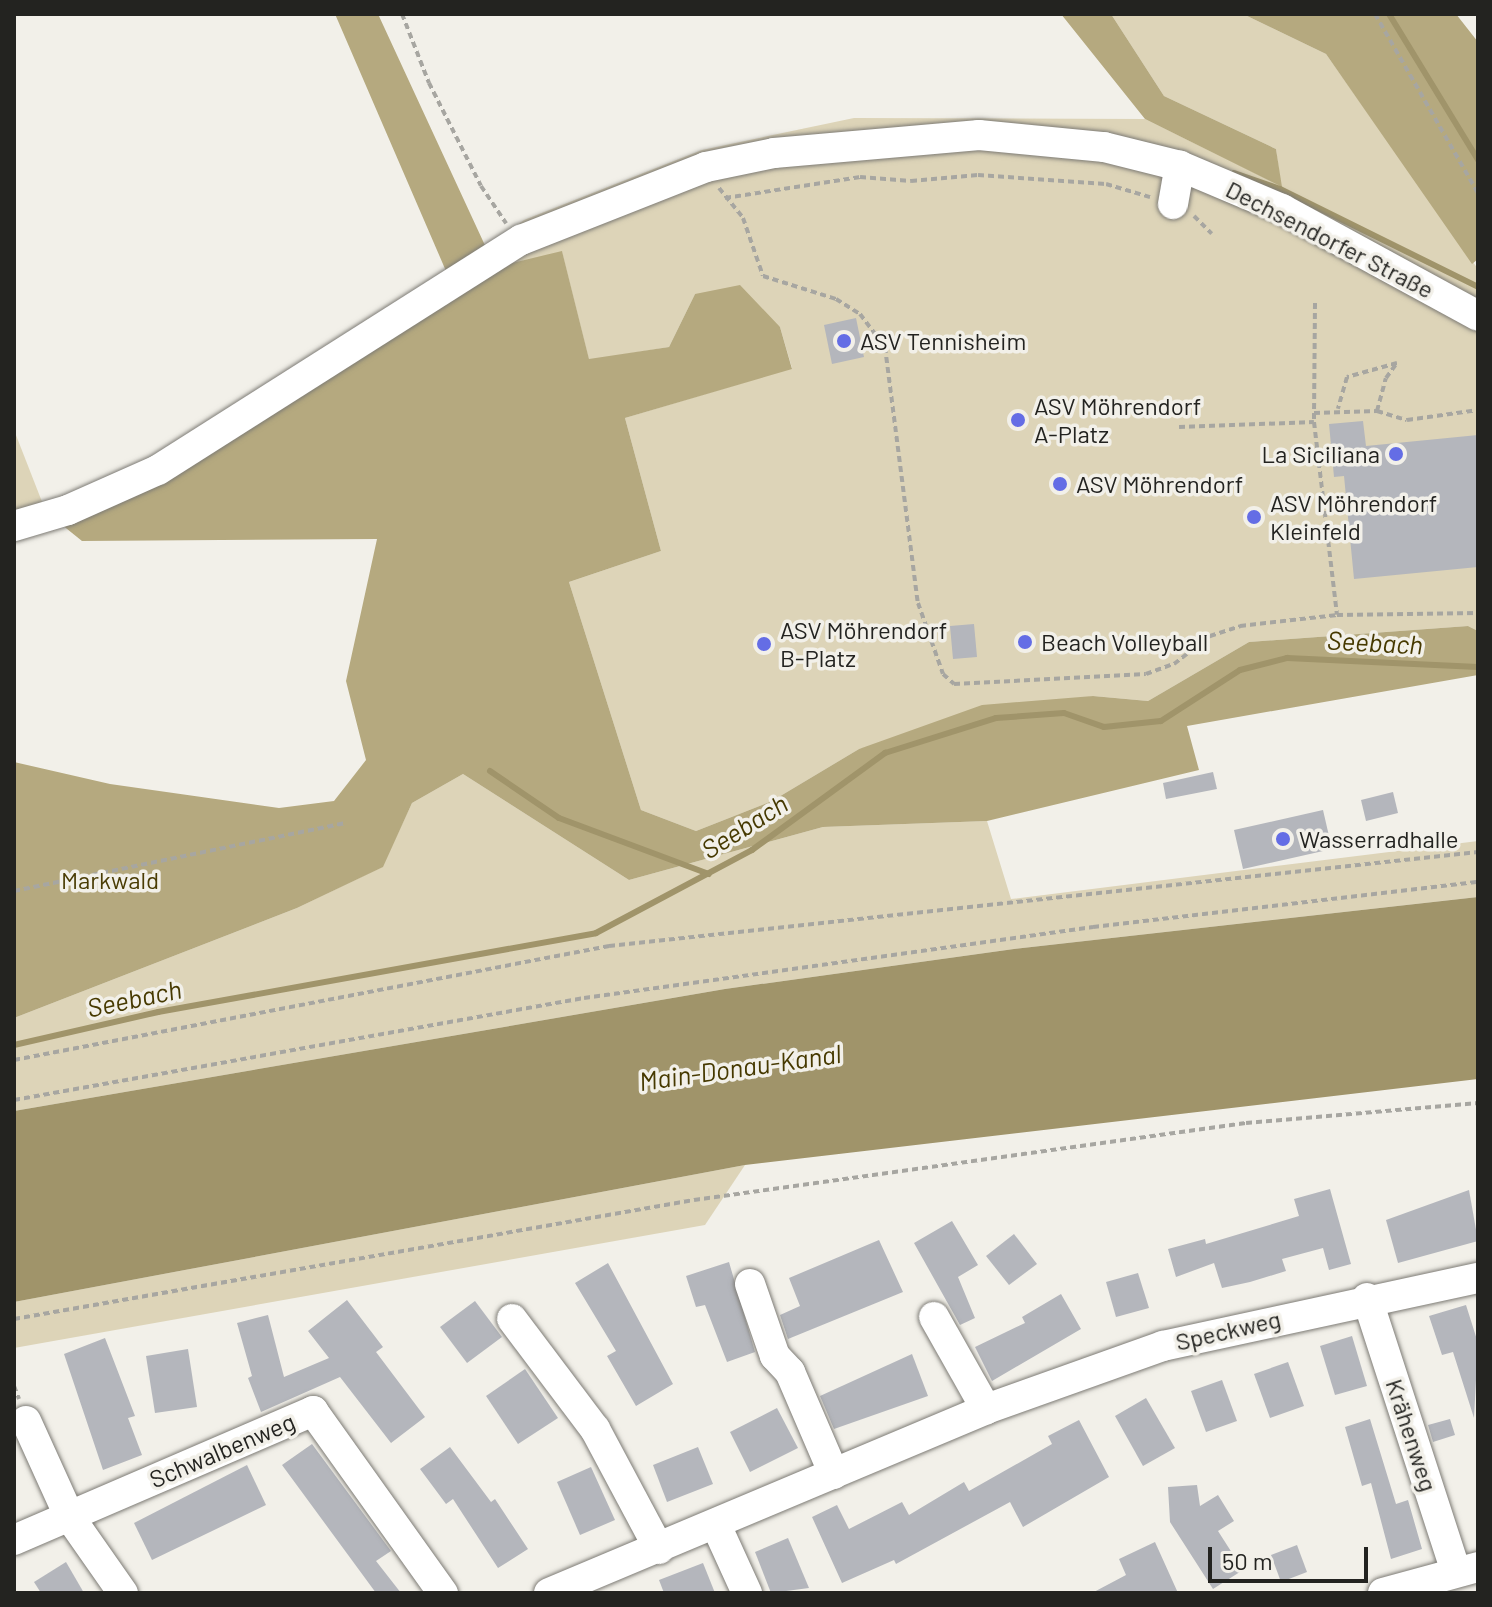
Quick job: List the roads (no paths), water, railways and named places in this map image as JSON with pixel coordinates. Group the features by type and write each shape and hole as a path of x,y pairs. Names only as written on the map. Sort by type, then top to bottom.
{"street":[{"name":"Dechsendorfer Straße","path":"14,526 68,510 158,470 521,240 706,167 868,141 979,135 1045,140 1104,147 1180,166 1282,209 1478,316"},
{"path":"1173,204 1180,166"},
{"name":"Speckweg","path":"549,1593 986,1409 1163,1346 1367,1298 1478,1278"},
{"path":"750,1284 775,1356 790,1372 834,1474"},
{"name":"Krähenweg","path":"1367,1298 1467,1569"},
{"path":"934,1317 986,1409"},
{"path":"512,1319 595,1429 659,1549"},
{"name":"Schwalbenweg","path":"14,1540 313,1411 443,1593"},
{"path":"26,1421 69,1516 123,1593"},
{"path":"716,1525 747,1593"},
{"path":"1383,1593 1467,1569"}],"water":[{"name":"Main-Donau-Kanal","path":"1478,897 1478,1079 745,1165 14,1302 14,1111 725,989 1014,949"}],"waterway":[{"path":"1389,14 1478,160"},
{"path":"1234,173 1280,189 1478,287"},
{"name":"Seebach","path":"14,1045 158,1012 596,933 752,850 885,753 996,718 1064,713 1104,727 1161,721 1240,670 1287,658 1478,667"},
{"path":"490,771 559,818 709,874"}],"place":[{"name":"ASV Tennisheim","path":"844,341"},
{"name":"ASV Möhrendorf A-Platz","path":"1018,420"},
{"name":"La Siciliana","path":"1396,454"},
{"name":"ASV Möhrendorf","path":"1060,484"},
{"name":"ASV Möhrendorf Kleinfeld","path":"1254,517"},
{"name":"Beach Volleyball","path":"1025,642"},
{"name":"ASV Möhrendorf B-Platz","path":"764,644"},
{"name":"Wasserradhalle","path":"1283,839"}],"park label":[{"name":"Markwald","path":"110,880"}]}
